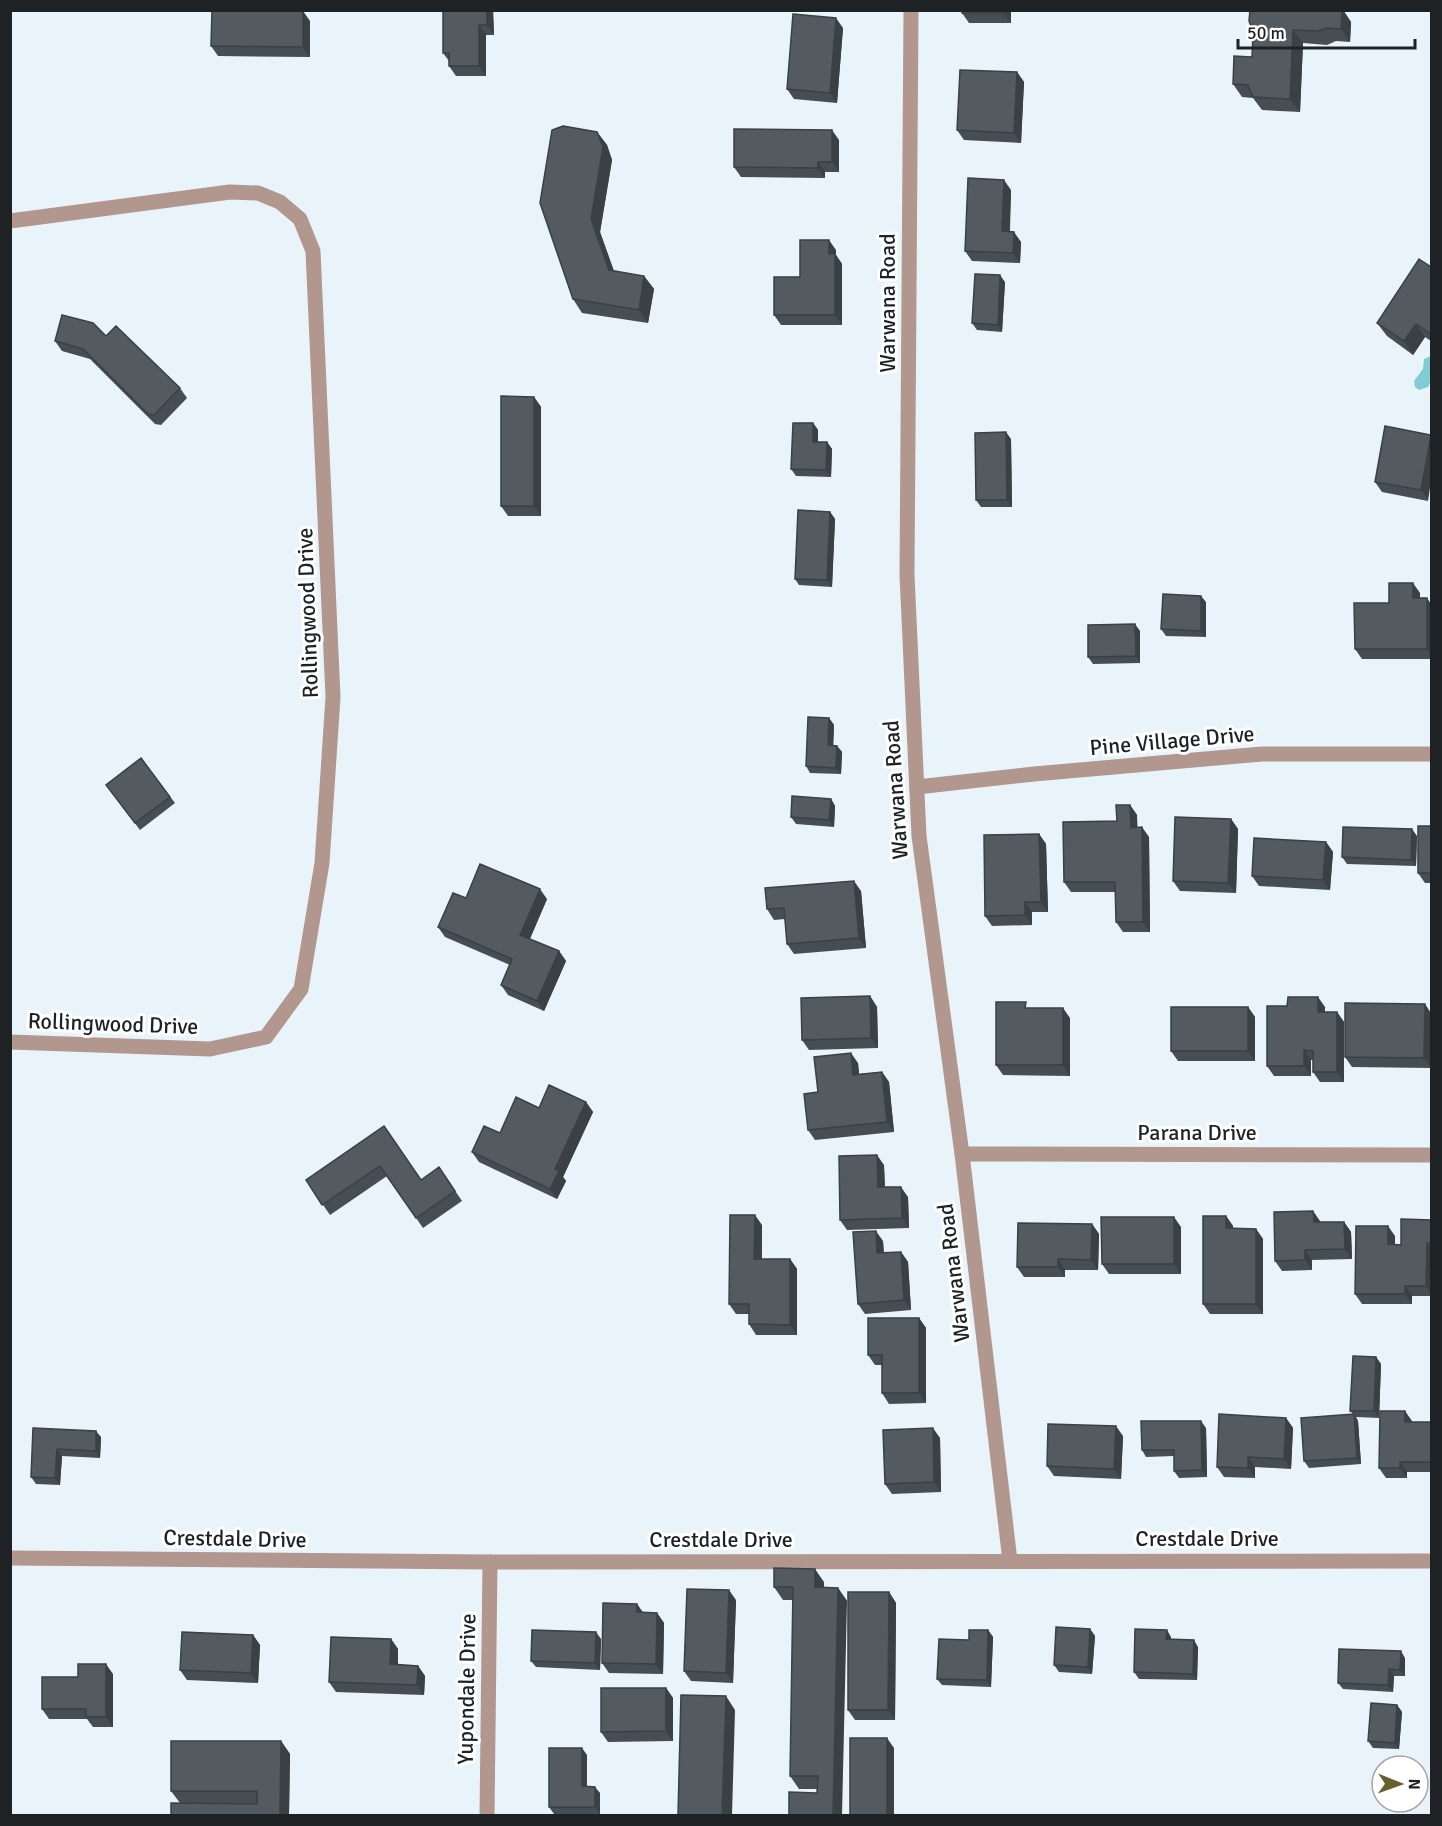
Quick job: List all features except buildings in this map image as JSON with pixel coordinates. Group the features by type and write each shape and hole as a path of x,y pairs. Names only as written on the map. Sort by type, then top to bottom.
{"street":[{"name":"Warwana Road","path":"911,10 908,575 919,836 962,1154 1010,1561"},
{"name":"Rollingwood Drive","path":"10,220 230,192 258,193 280,202 300,219 313,251 333,697 322,863 301,989 266,1037 210,1049 10,1042"},
{"name":"Pine Village Drive","path":"917,787 1034,774 1262,754 1431,754"},
{"name":"Parana Drive","path":"962,1154 1431,1155"},
{"name":"Crestdale Drive","path":"10,1558 490,1562 1431,1561"},
{"name":"Yupondale Drive","path":"486,1815 490,1562"}],"water":[{"path":"1431,356 1431,381 1428,387 1419,390 1415,387 1414,381 1423,369 1424,359"}]}
